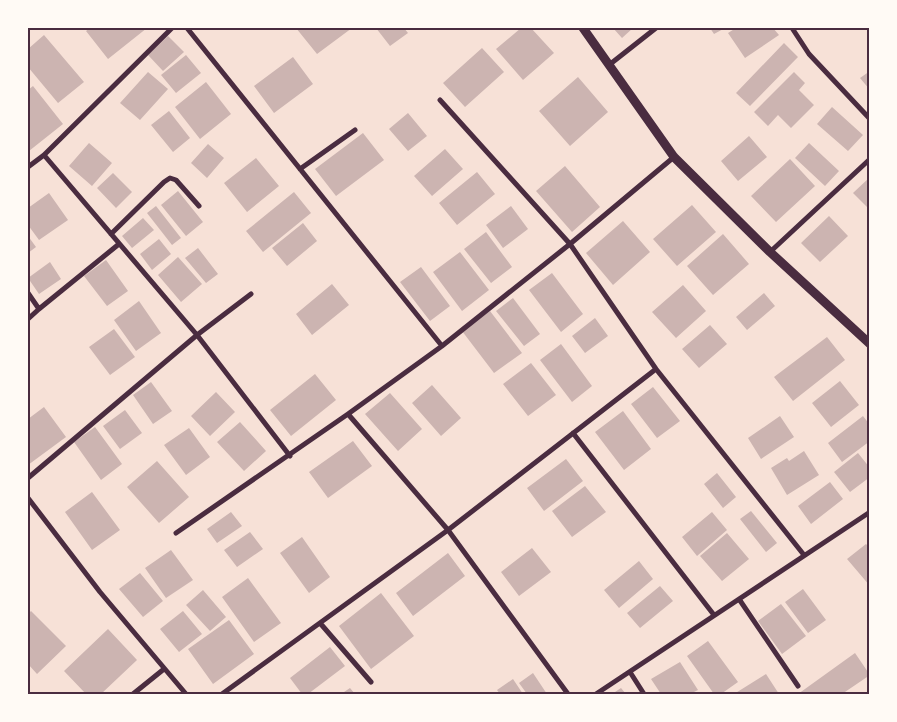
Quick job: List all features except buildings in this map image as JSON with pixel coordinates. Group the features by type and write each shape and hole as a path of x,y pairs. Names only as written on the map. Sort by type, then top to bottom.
{"street":[{"path":"28,167 44,155 172,28"},
{"path":"187,28 442,346"},
{"path":"582,28 674,157 770,252 870,344"},
{"path":"610,65 656,28"},
{"path":"792,28 809,54 870,120"},
{"path":"440,100 570,244 656,369 804,554"},
{"path":"300,169 355,130"},
{"path":"44,155 197,335 290,456"},
{"path":"176,533 290,456 442,346 570,244 674,157"},
{"path":"770,252 870,159"},
{"path":"111,234 170,178 176,180 199,206"},
{"path":"28,319 119,244"},
{"path":"28,293 39,309"},
{"path":"28,478 197,335 251,294"},
{"path":"222,694 448,530 656,369"},
{"path":"348,414 448,530 568,694"},
{"path":"573,433 714,615"},
{"path":"28,498 100,592 186,694"},
{"path":"596,694 804,554 870,512"},
{"path":"739,599 798,686"},
{"path":"320,623 371,682"},
{"path":"133,694 164,669"},
{"path":"630,672 644,694"}]}
